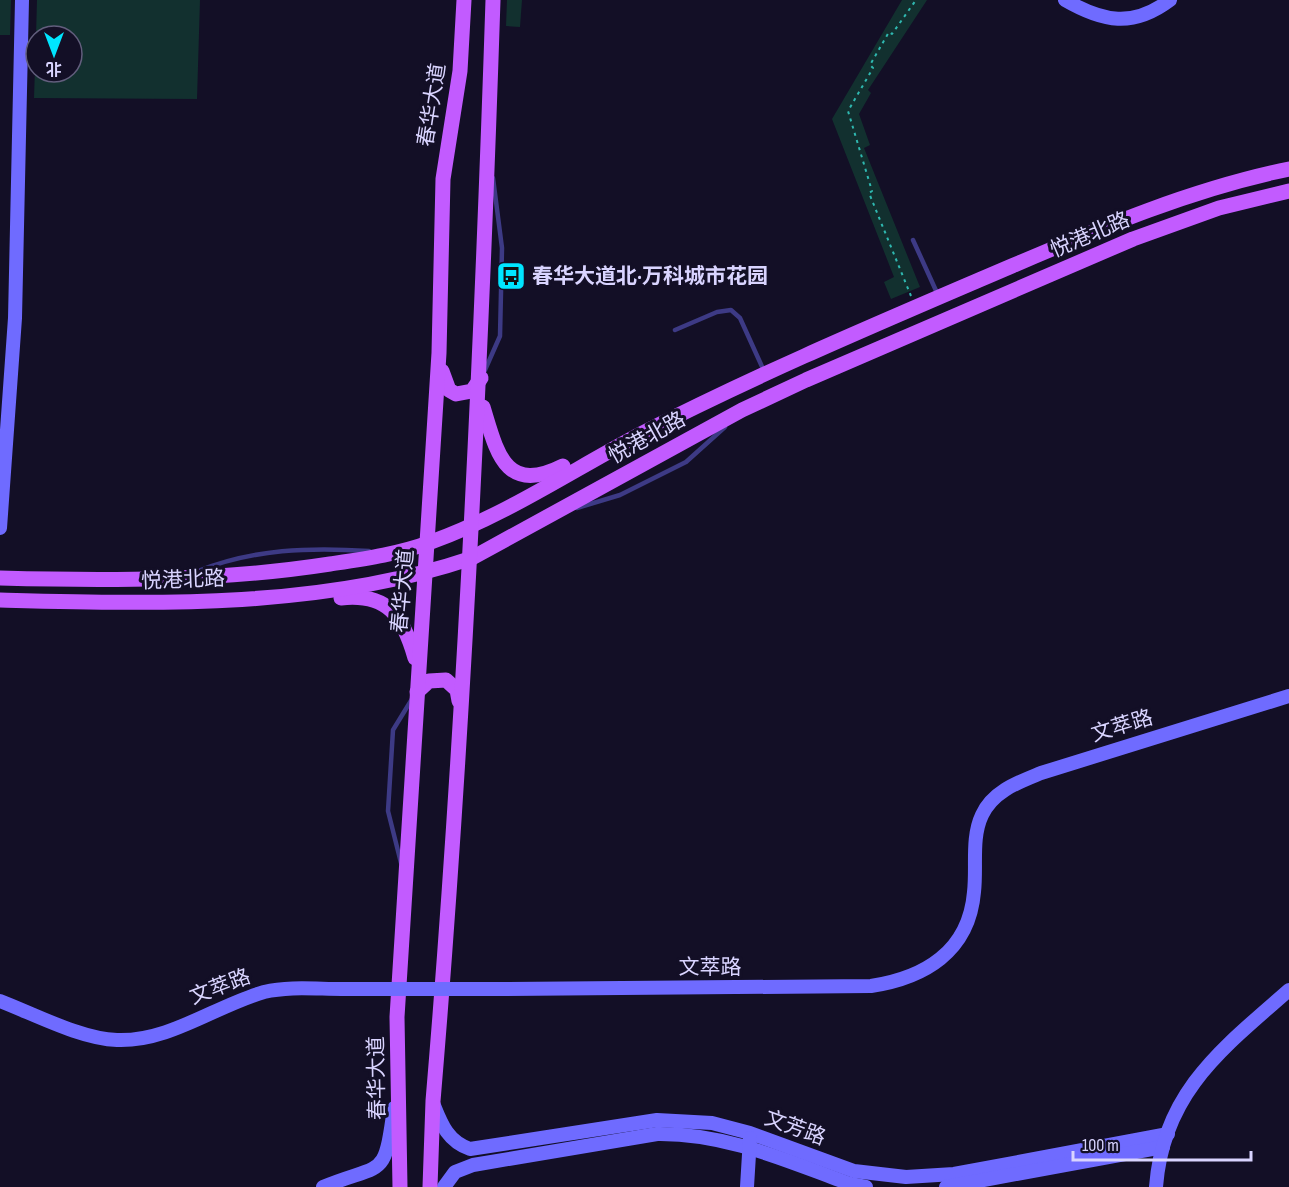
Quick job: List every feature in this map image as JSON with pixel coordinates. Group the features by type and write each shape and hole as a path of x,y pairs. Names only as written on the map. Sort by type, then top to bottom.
{"main road":[{"name":"春华大道","path":"400,1187 397,1017 439,353 443,179 460,70 464,0"},
{"path":"430,1187 433,1101 472,558 481,378 493,0"},
{"name":"悦港北路","path":"0,578 177,580 297,569 428,543 473,525 641,434 765,373 939,297 1159,205 1213,188 1289,169"},
{"name":"悦港北路","path":"0,600 112,603 240,599 364,586 424,574 472,558 742,410 1133,239 1219,208 1289,191"},
{"path":"439,353 443,380 449,390 456,394 465,394 477,386 481,378"},
{"path":"480,396 498,452 512,471 523,476 546,474 599,448 641,434"},
{"path":"240,599 286,605 354,597 384,603 394,611 404,627 418,669"},
{"path":"417,692 429,681 446,680 457,690 461,710"}],"street":[{"path":"0,528 15,318 22,0"},
{"path":"1065,0 1089,14 1105,19 1141,16 1170,0"},
{"name":"文萃路","path":"0,1001 95,1037 134,1039 156,1035 266,992 342,989 871,986 916,976 933,966 948,953 961,933 974,895 976,833 982,813 996,796 1015,783 1041,773 1289,696"},
{"path":"1156,1187 1158,1165 1186,1090 1218,1053 1289,990"},
{"path":"323,1187 361,1176 377,1168 384,1160 388,1149 398,1076"},
{"name":"文芳路","path":"433,1101 442,1126 450,1137 459,1145 470,1149 657,1120 712,1123 850,1184 866,1187"},
{"name":"文芳路","path":"444,1187 455,1172 473,1165 657,1134 750,1140 854,1171 906,1177 954,1173 1166,1141"},
{"path":"747,1187 750,1140"},
{"path":"946,1187 1166,1141"}],"lane":[{"path":"913,240 939,297"},
{"path":"675,330 717,312 730,310 740,318 765,373"},
{"path":"406,881 388,811 393,730 396,721 417,692"}],"path":[{"path":"911,296 868,193 872,191 855,144 848,111 873,68 870,64 889,32 892,34 916,0"}],"green space":[{"path":"0,0 11,0 10,35 0,35"},
{"path":"37,0 200,0 197,99 34,98 34,84 84,84 84,24 36,24"},
{"path":"507,0 522,0 520,27 506,26"},
{"path":"902,0 927,0 868,90 871,93 859,114 870,145 864,148 920,287 891,299 884,282 894,277 832,119"}],"place":[{"name":"春华大道北·万科城市花园","path":"511,276"}]}
